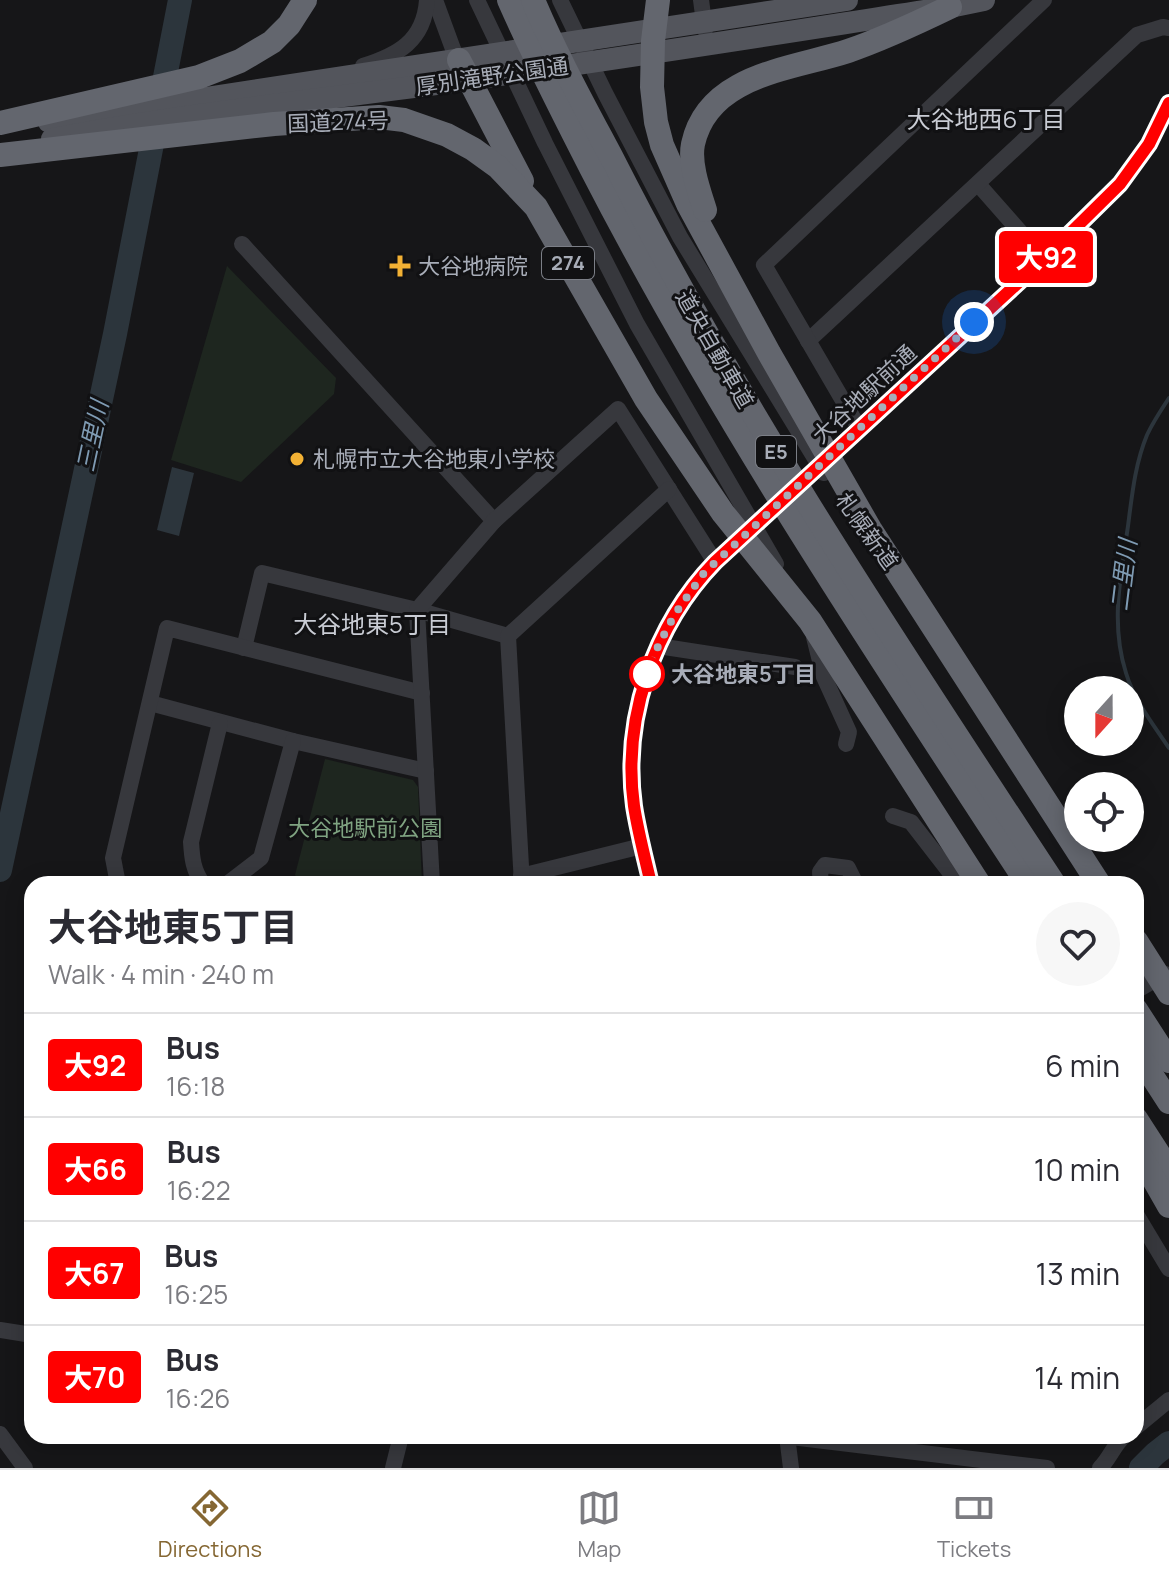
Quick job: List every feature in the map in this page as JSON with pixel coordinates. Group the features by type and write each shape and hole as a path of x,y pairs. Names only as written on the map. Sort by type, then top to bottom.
{"highway":[{"name":"国道274号","path":"0,152 82,125 240,61 272,42 289,25 305,0"},
{"name":"道央自動車道","path":"509,0 557,102 686,343 764,476 864,635 1023,876"},
{"name":"道央自動車道","path":"533,0 646,227 701,326 832,544 1049,876"},
{"path":"658,0 652,71 656,122 662,145 674,174 769,353 870,529"},
{"path":"725,271 695,179 693,146 700,126 710,111 724,95 759,76 849,51 950,7"},
{"path":"472,68 536,207"},
{"name":"国道274号","path":"0,126 82,125 199,116 274,124 379,117 404,120 447,135 473,149 498,167 536,207 646,399 723,513 810,621"},
{"name":"札幌新道","path":"870,529 1094,876"},
{"name":"274","path":"810,621 974,876"},
{"path":"1144,959 1157,988 1169,1061"},
{"path":"1144,1063 1169,1102"},
{"path":"1144,1131 1169,1170"},
{"path":"1144,1162 1169,1206"}],"main road":[{"name":"厚別滝野公園通","path":"82,125 199,116 844,0"},
{"name":"厚別滝野公園通","path":"698,28 950,7 984,0"},
{"name":"厚別滝野公園通","path":"199,116 312,82 472,68"}],"street":[{"path":"312,82 389,57 409,44 422,23 427,0"},
{"path":"435,0 453,49 472,68"},
{"path":"477,0 637,324 810,621 824,677 849,732 846,744"},
{"name":"札幌新道","path":"560,0 680,237 822,471 870,529"},
{"path":"801,0 844,0"},
{"path":"852,434 808,341 764,265 1044,0"},
{"path":"808,341 1137,35 1169,28"},
{"name":"大谷地駅前通","path":"649,876 634,806 633,752 641,695 658,646 688,594 721,557 1044,259 1120,184 1149,144 1169,103"},
{"path":"978,184 1044,259"},
{"path":"242,244 494,521"},
{"path":"432,876 417,610 494,521 618,409 669,489 721,557"},
{"path":"508,636 669,489"},
{"path":"244,648 262,573 417,610 508,636"},
{"path":"116,876 113,858 167,628 422,693"},
{"path":"508,636 521,876"},
{"path":"658,646 795,667"},
{"path":"150,703 293,741 426,771"},
{"path":"197,876 192,861 191,842 220,723"},
{"path":"237,876 261,858 293,741"},
{"path":"893,816 911,822 953,876"},
{"path":"535,876 642,846"},
{"path":"820,876 825,865 848,868 852,876"},
{"path":"1144,1227 1169,1269"},
{"path":"0,1330 24,1334"},
{"path":"1144,1420 1169,1400"},
{"path":"0,1434 25,1468"},
{"path":"393,1468 399,1444"},
{"path":"1100,1468 1116,1444"},
{"path":"788,1446 1047,1468"}],"green space":[{"path":"227,266 336,378 334,394 241,482 171,460"},
{"name":"大谷地駅前公園","path":"325,759 413,780 418,787 422,876 295,875"}],"shaded area":[{"path":"172,467 194,473 179,536 157,530"}],"waterway":[{"name":"三里川","path":"0,870 115,334 180,0"},
{"name":"二里川","path":"1169,398 1147,435 1137,468 1120,581 1118,617 1121,654 1129,683 1144,712 1169,748"},
{"name":"二里川","path":"1141,1468 1169,1443"}],"bus line":[{"name":"大92","path":"649,876 632,784 637,717 647,675 659,644 688,594 715,562 1044,259 1120,184 1149,144 1169,103"}],"place":[{"name":"大谷地病院","path":"400,266"},
{"name":"札幌市立大谷地東小学校","path":"297,459"},
{"name":"大谷地東5丁目","path":"647,674"}],"district":[{"name":"大谷地西6丁目","path":"986,120"},
{"name":"大谷地東5丁目","path":"372,625"}],"route":[{"path":"647,674 675,614 704,573 974,322"}]}
